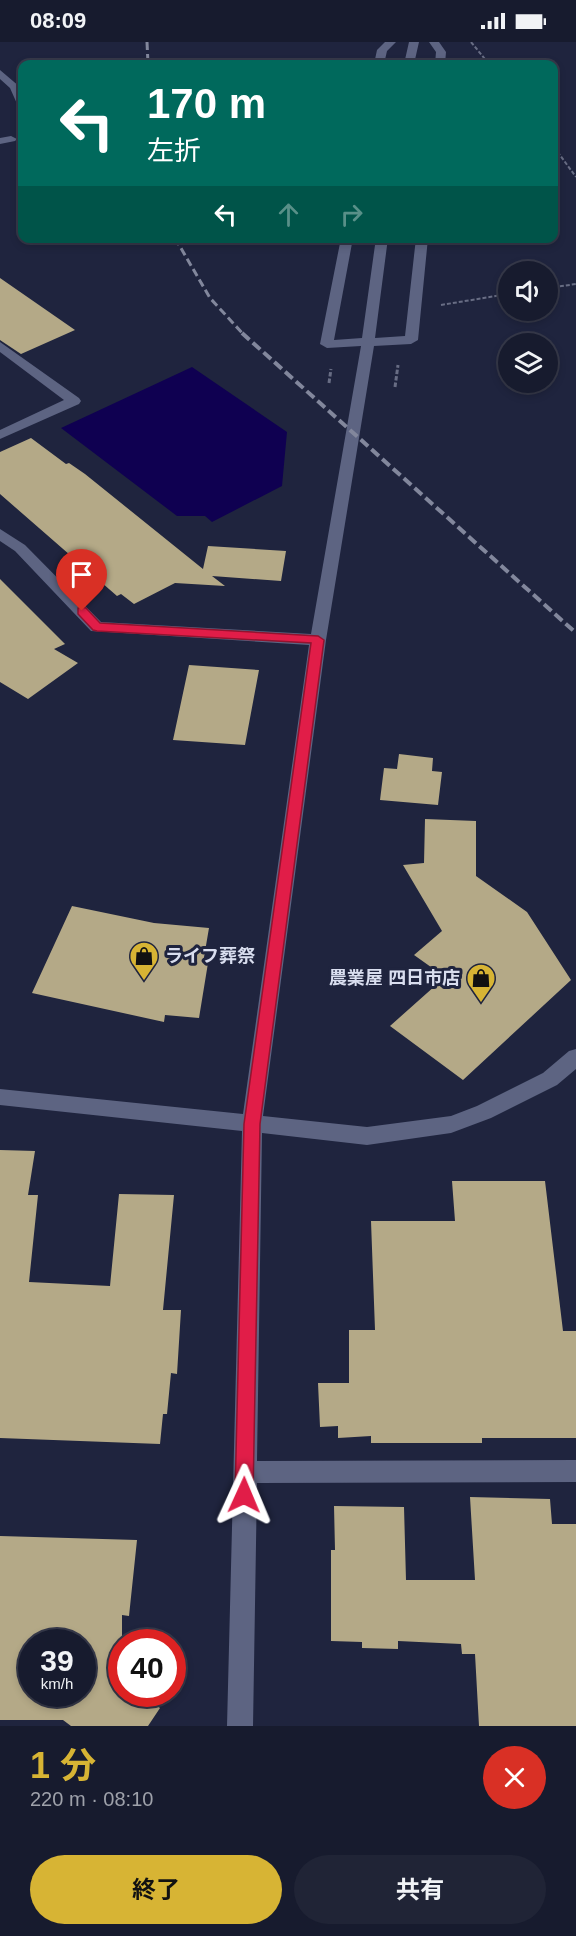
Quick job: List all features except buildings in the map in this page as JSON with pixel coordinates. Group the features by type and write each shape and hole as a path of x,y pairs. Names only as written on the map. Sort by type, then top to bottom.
{"street":[{"path":"380,60 382,50 392,42"},
{"path":"410,60 414,42"},
{"path":"434,42 441,52 440,60"},
{"path":"3,75 18,76"},
{"path":"3,75 15,87 18,94"},
{"path":"346,243 327,344 411,340 421,243"},
{"path":"240,1726 252,1124 318,640 362,387 381,243"},
{"path":"0,346 74,401 0,435"},
{"path":"0,534 20,548 97,627 318,640"},
{"path":"0,1097 368,1136 451,1124 484,1112 550,1079 576,1058"},
{"path":"245,1472 576,1471"}],"path":[{"path":"471,42 486,60"},
{"path":"558,152 576,177"},
{"path":"558,287 576,284"},
{"path":"414,309 498,296"}],"shaded area":[{"path":"192,367 287,432 282,486 212,522 205,516 177,516 61,428"}],"railway":[{"path":"147,42 148,60"},
{"path":"178,243 210,298 243,334"},
{"path":"243,334 576,633"}],"place":[{"name":"ライフ葬祭","path":"144,982"},
{"name":"農業屋 四日市店","path":"481,1004"}],"route":[{"path":"82,611 97,627 318,640 252,1124 244,1495"}]}
